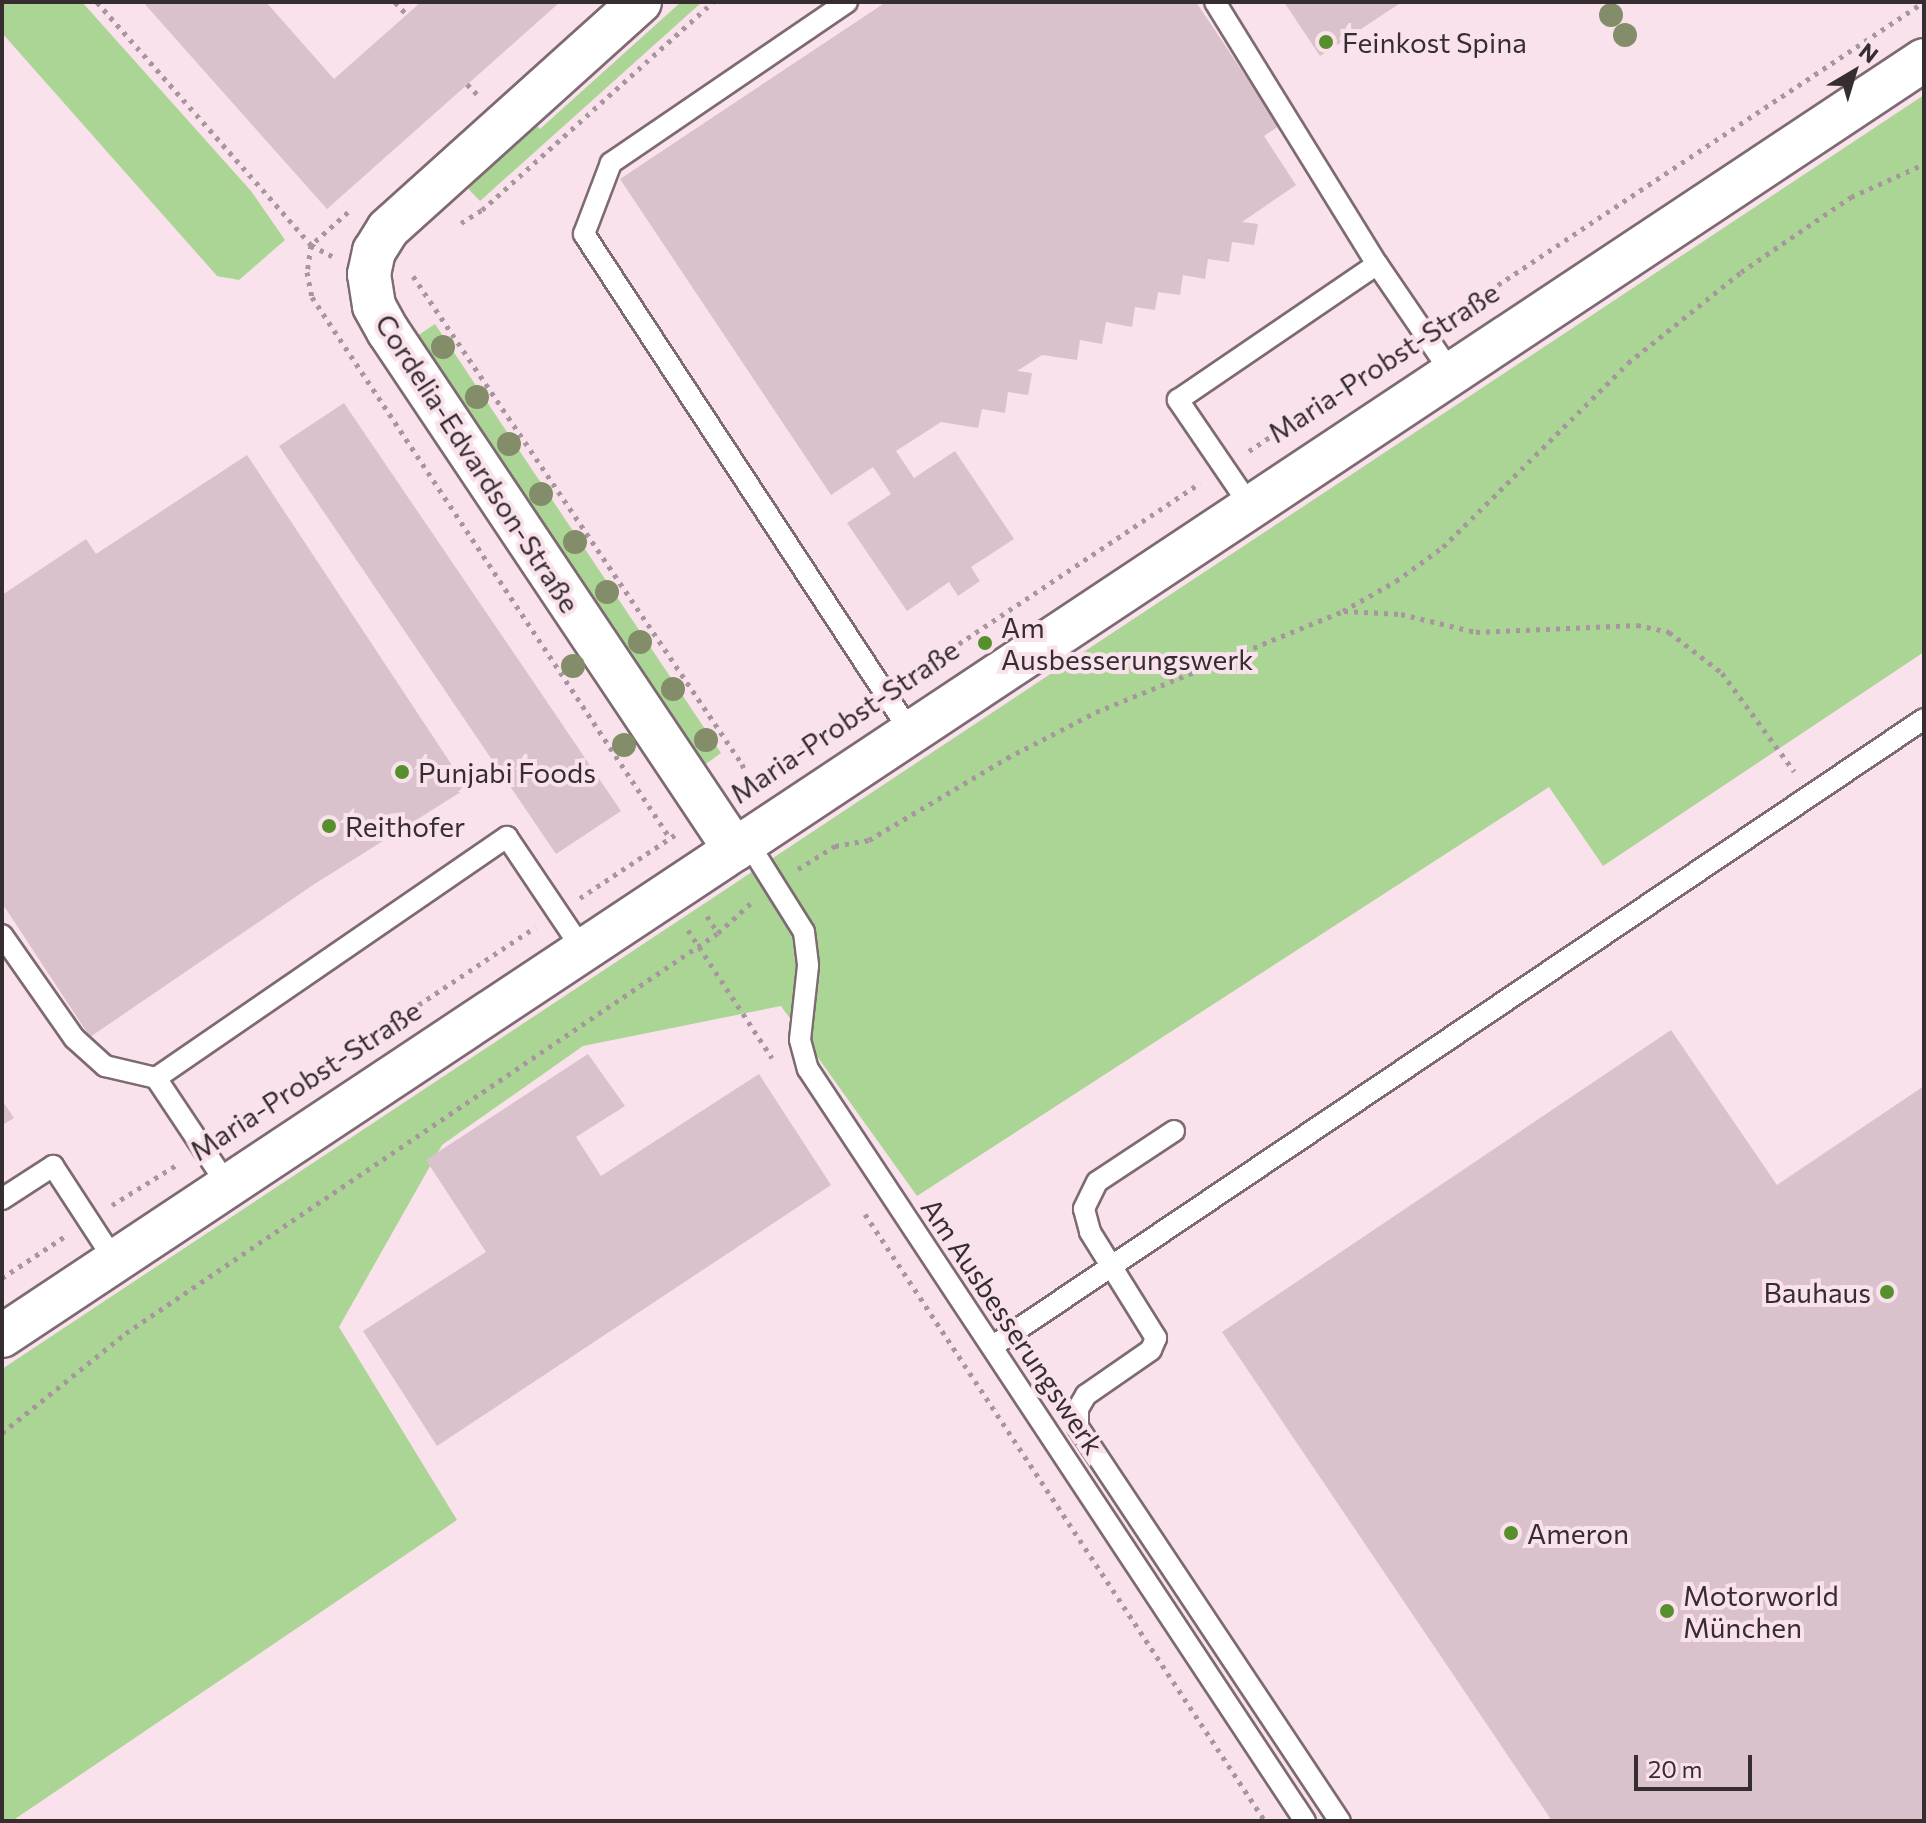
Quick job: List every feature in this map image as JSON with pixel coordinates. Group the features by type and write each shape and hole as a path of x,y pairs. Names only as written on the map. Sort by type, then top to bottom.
{"street":[{"path":"388,270 374,251 388,229 640,2"},
{"name":"Maria-Probst-Straße","path":"2,1336 1924,60"},
{"name":"Cordelia-Edvardson-Straße","path":"388,270 374,306 388,331 709,812 741,846"}],"lane":[{"path":"847,2 611,163 584,234 911,733"},
{"path":"1215,2 1377,264 1452,374"},
{"path":"1251,507 1178,400 1377,264"},
{"path":"993,1346 1924,719"},
{"path":"156,1078 507,837 583,950"},
{"name":"Am Ausbesserungswerk","path":"741,846 775,884 804,932 808,966 800,1040 808,1069 1305,1821"},
{"path":"2,935 74,1038 105,1066 156,1078 228,1186"},
{"path":"1174,1131 1097,1182 1084,1209 1090,1232 1156,1338 1151,1350 1086,1395 1078,1409 1078,1427 1340,1821"},
{"path":"2,1199 53,1166 115,1261"}],"path":[{"path":"97,2 311,245 388,270 742,764 750,784"},
{"path":"395,2 407,15"},
{"path":"458,224 482,210 713,2"},
{"name":"Maria-Probst-Straße","path":"2,1278 709,812 1924,2"},
{"path":"467,84 477,95"},
{"path":"2,1433 126,1333 718,933 775,884 835,846 869,840 1007,758 1096,712 1343,611 1443,547 1628,363 1741,272 1851,197 1924,164"},
{"path":"1343,611 1401,614 1476,632 1637,625 1669,632 1722,673 1810,796"}],"green space":[{"path":"2,2 82,2 251,191 285,240 239,280 217,276 2,33"},
{"path":"681,2 702,2 480,201 461,181 530,119 540,129"},
{"path":"1924,95 1924,652 1603,866 1549,787 917,1196 781,1006 583,1046 442,1145 339,1327 457,1520 12,1821 2,1821 2,1369"},
{"path":"435,324 721,753 700,768 414,338"}],"building":[{"path":"143,2 266,2 334,79 421,2 560,2 327,209"},
{"path":"886,2 1196,2 1279,126 1264,136 1296,185 1242,222 1258,224 1254,245 1232,242 1229,262 1208,259 1205,279 1183,275 1180,295 1158,292 1155,310 1135,307 1132,327 1106,322 1102,344 1080,340 1077,360 1042,355 1017,371 1032,373 1028,395 1008,392 1005,413 982,409 978,428 941,422 896,451 914,478 955,451 1014,539 971,567 980,581 958,596 949,582 907,611 847,523 891,494 873,467 831,495 620,179"},
{"name":"Feinkost Spina","path":"1284,2 1402,2 1320,56"},
{"path":"344,403 621,811 556,854 279,446"},
{"path":"247,455 467,788 313,885 90,1037 2,903 2,595 86,539 96,554"},
{"name":"Motorworld München","path":"1671,1030 1777,1185 1924,1086 1924,1821 1552,1821 1222,1332"},
{"path":"588,1054 625,1106 576,1137 601,1176 759,1074 831,1185 437,1446 363,1331 486,1252 426,1160"},
{"path":"2,1100 14,1118 2,1125"}],"place":[{"name":"Feinkost Spina","path":"1326,42"},
{"name":"Am Ausbesserungswerk","path":"985,643"},
{"name":"Punjabi Foods","path":"402,772"},
{"name":"Reithofer","path":"329,826"},
{"name":"Bauhaus","path":"1887,1292"},
{"name":"Ameron","path":"1511,1533"},
{"name":"Motorworld München","path":"1667,1611"}]}
